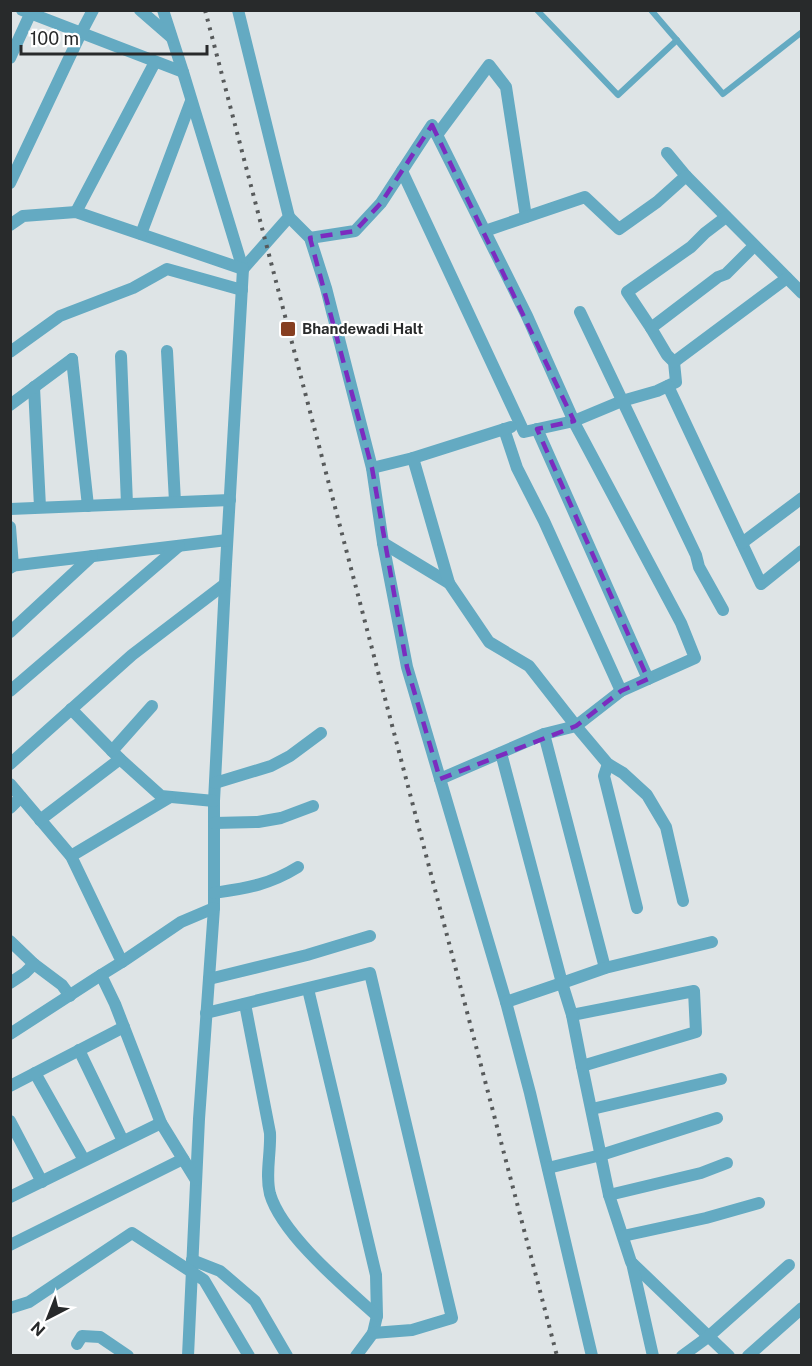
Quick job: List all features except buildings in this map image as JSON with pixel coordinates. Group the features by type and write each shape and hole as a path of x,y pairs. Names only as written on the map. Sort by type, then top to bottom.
{"street":[{"path":"10,183 93,10"},
{"path":"140,10 172,38"},
{"path":"163,10 243,269 214,801 214,908 196,1180 188,1356"},
{"path":"238,10 289,217 310,238 326,288 372,468 383,543 407,667 506,1002 592,1356"},
{"path":"10,58 28,12 183,72"},
{"path":"76,212 155,62"},
{"path":"437,135 489,65 506,87 526,217"},
{"path":"141,234 191,101"},
{"path":"310,238 355,231 381,203 432,125 527,316 574,421 681,623 695,658 621,691 576,726 544,734 441,779"},
{"path":"667,153 686,176 801,293"},
{"path":"402,171 524,432 574,421 676,382 674,362 667,355 627,292 691,247 726,217"},
{"path":"485,231 585,197 619,229 657,202 686,176"},
{"path":"10,225 23,216 76,212 243,269"},
{"path":"243,269 289,217"},
{"path":"651,328 718,277 726,274 754,246"},
{"path":"10,352 60,316 133,288 167,269 242,290"},
{"path":"674,362 787,278"},
{"path":"580,312 696,555 699,567 723,610"},
{"path":"167,351 175,502"},
{"path":"121,356 127,504"},
{"path":"10,405 72,359 88,506"},
{"path":"668,386 762,584 801,550"},
{"path":"34,387 40,507"},
{"path":"372,468 521,425"},
{"path":"504,429 517,468 544,521 621,691"},
{"path":"537,429 648,680"},
{"path":"413,458 449,583 489,642 529,666 608,764 623,773 647,795 666,826 683,901"},
{"path":"742,543 801,498"},
{"path":"10,509 230,500"},
{"path":"10,527 11,566 227,540"},
{"path":"383,543 449,583"},
{"path":"10,691 179,546"},
{"path":"10,632 92,556"},
{"path":"10,764 132,654 225,584"},
{"path":"40,820 116,755 152,706"},
{"path":"71,709 160,796 214,801"},
{"path":"215,783 271,766 290,756 321,733"},
{"path":"544,734 605,968"},
{"path":"501,753 572,1014 609,1195 631,1262 653,1356"},
{"path":"608,764 604,777 637,908"},
{"path":"10,784 71,856 122,962"},
{"path":"10,807 21,797"},
{"path":"71,856 170,797"},
{"path":"214,823 258,822 281,818 313,806"},
{"path":"214,892 260,885 286,875 298,867"},
{"path":"10,1034 181,922 214,908"},
{"path":"209,979 307,955 370,936"},
{"path":"10,941 62,986 70,996"},
{"path":"506,1002 605,968 712,942"},
{"path":"10,983 25,974 34,964"},
{"path":"206,1013 370,974 452,1318 412,1330 373,1333"},
{"path":"101,975 161,1123 196,1180"},
{"path":"308,989 376,1275 377,1316 373,1333 356,1356"},
{"path":"572,1014 694,991 696,1032 582,1066"},
{"path":"244,1004 270,1133 271,1154 268,1174 270,1194 281,1217 299,1240 336,1279 377,1316"},
{"path":"10,1086 124,1027"},
{"path":"79,1050 123,1141"},
{"path":"35,1073 84,1160"},
{"path":"592,1109 722,1079"},
{"path":"548,1168 601,1155 717,1118"},
{"path":"10,1121 42,1182"},
{"path":"10,1197 161,1123"},
{"path":"10,1245 183,1159"},
{"path":"609,1195 701,1173 727,1163"},
{"path":"622,1236 706,1218 759,1203"},
{"path":"10,1308 29,1302 132,1233 192,1267 204,1280 249,1356"},
{"path":"631,1262 729,1356"},
{"path":"682,1356 708,1337 789,1265"},
{"path":"192,1267 220,1271 255,1301 286,1356"},
{"path":"748,1356 801,1308"},
{"path":"77,1344 82,1336 100,1337 128,1356"}],"lane":[{"path":"537,10 618,95 677,40"},
{"path":"651,10 723,94 801,32"}],"highlighted area":[{"path":"432,125 574,421 537,429 648,679 621,691 576,726 440,779 407,667 372,468 310,238 355,231 381,203"}],"railway":[{"path":"205,10 557,1356"}],"place":[{"name":"Bhandewadi Halt","path":"288,329"}]}
